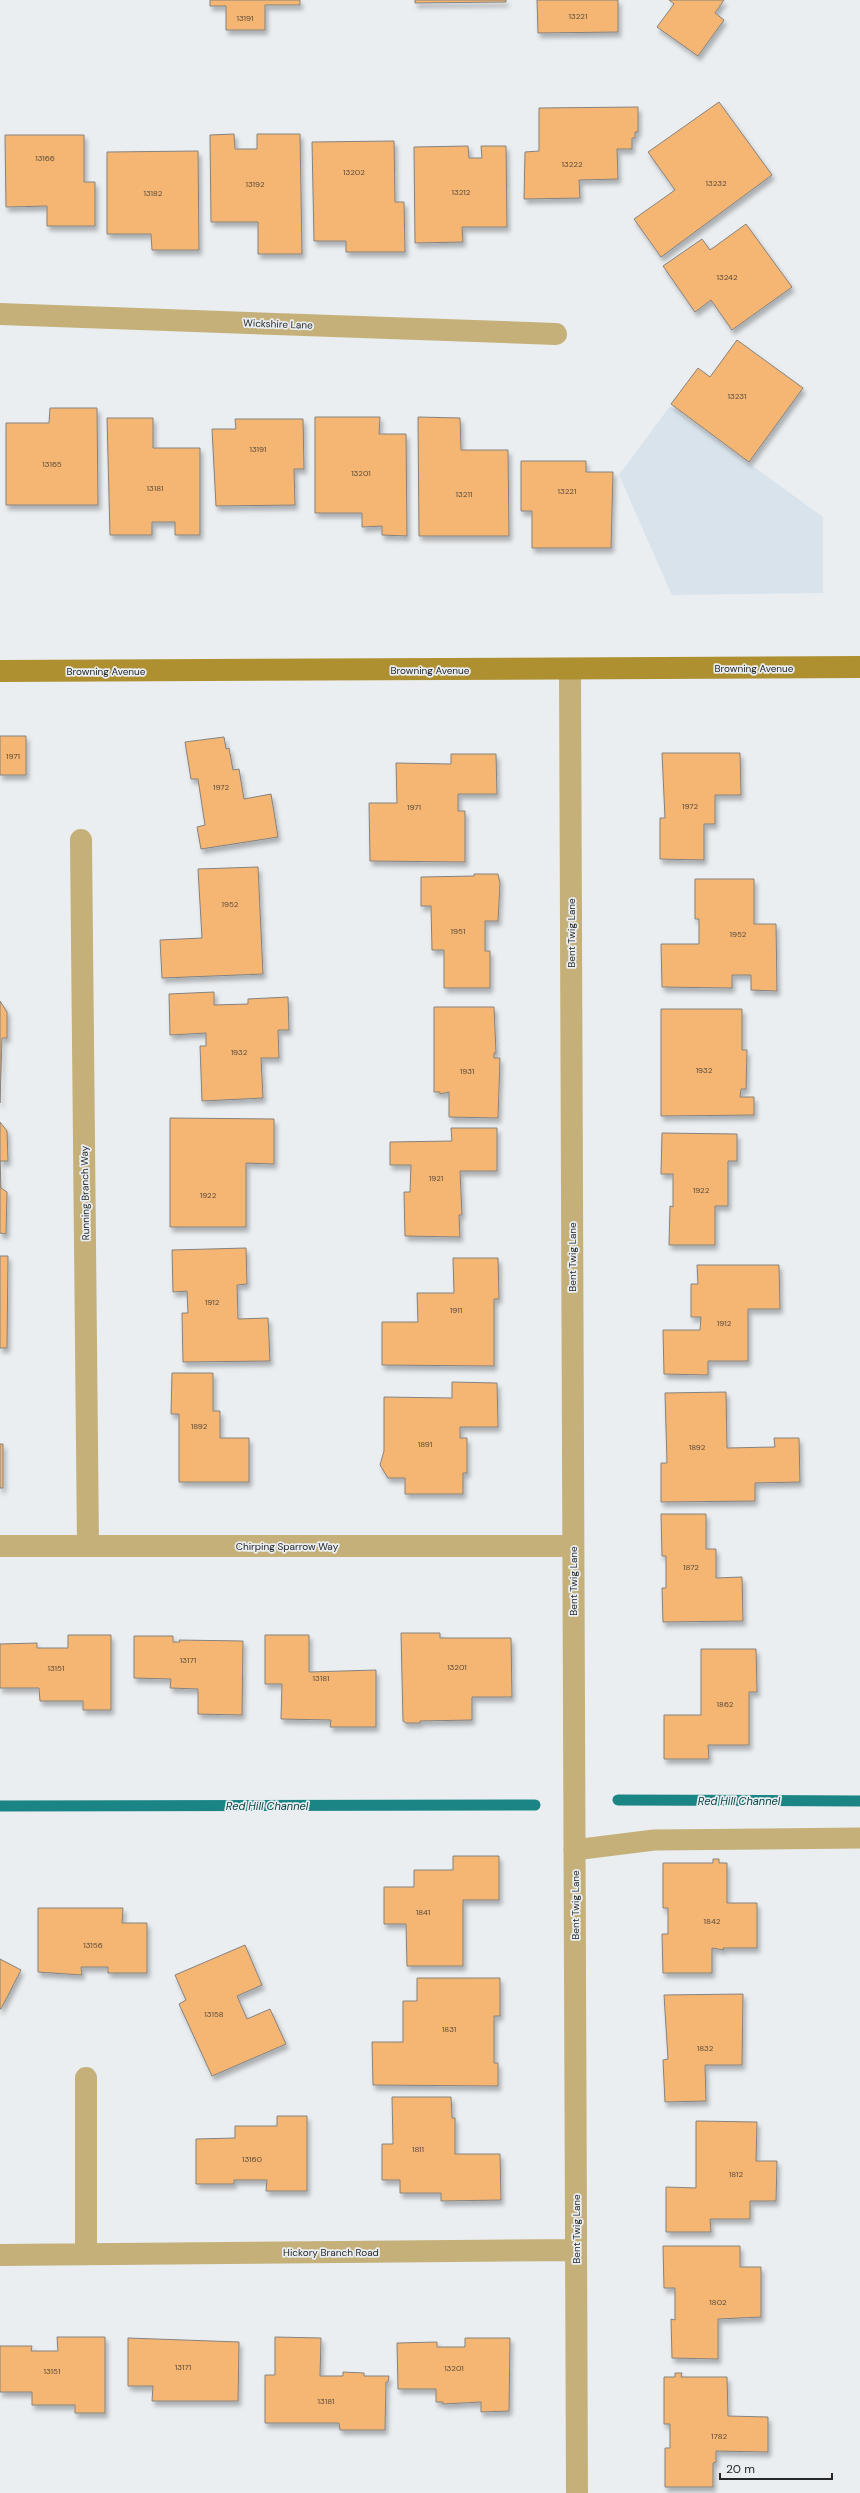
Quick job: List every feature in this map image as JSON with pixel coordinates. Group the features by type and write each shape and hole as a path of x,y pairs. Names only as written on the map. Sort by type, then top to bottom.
{"street":[{"name":"Wickshire Lane","path":"0,314 556,334"},
{"name":"Browning Avenue","path":"0,671 570,670 860,667"},
{"name":"Bent Twig Lane","path":"570,670 577,2493"},
{"name":"Running Branch Way","path":"81,840 88,1546"},
{"name":"Chirping Sparrow Way","path":"0,1546 573,1546"},
{"path":"86,2078 86,2254"},
{"name":"Hickory Branch Road","path":"0,2254 576,2250"}],"lane":[{"path":"574,1850 654,1840 860,1838"}],"shaded area":[{"path":"670,406 823,517 823,593 672,595 619,475"}],"building":[{"path":"210,0 300,0 300,5 265,5 265,30 226,30 226,6 210,6"},
{"path":"415,0 506,0 506,2 415,3"},
{"path":"537,0 618,0 618,32 538,33"},
{"path":"669,0 724,0 715,13 724,20 698,56 657,27 674,4"},
{"path":"719,102 772,175 661,257 634,219 675,190 648,152"},
{"path":"638,107 638,132 635,132 635,138 632,138 632,149 617,149 618,179 579,180 580,198 524,199 525,152 539,151 539,108"},
{"path":"234,134 235,149 257,149 257,134 300,134 302,254 258,254 258,222 211,222 210,135"},
{"path":"5,135 84,135 84,182 95,182 95,226 47,226 47,206 6,207"},
{"path":"394,141 395,202 404,202 405,252 346,252 346,241 314,241 312,142"},
{"path":"468,146 469,158 482,158 481,146 506,146 507,227 462,227 463,242 415,243 414,147"},
{"path":"198,151 199,250 152,250 151,234 107,234 107,152"},
{"path":"746,224 792,287 732,330 711,300 695,312 663,266 702,239 710,250"},
{"path":"737,340 803,388 749,462 671,404 698,368 710,377"},
{"path":"50,408 97,408 98,505 6,505 6,423 49,423"},
{"path":"315,417 380,417 379,434 406,434 407,536 382,535 382,526 362,527 362,513 315,513"},
{"path":"418,417 460,418 461,450 508,450 509,536 419,536"},
{"path":"107,418 153,418 153,448 200,448 200,535 175,535 175,522 152,522 152,535 110,535"},
{"path":"235,419 303,419 304,469 294,469 295,505 216,506 212,429 236,429"},
{"path":"521,461 586,461 586,472 613,472 611,548 532,548 532,511 521,511"},
{"path":"0,736 26,736 26,775 0,775"},
{"path":"224,737 226,749 229,748 233,770 239,769 244,799 271,794 278,837 201,849 197,827 205,825 198,779 191,779 185,742"},
{"path":"662,753 740,753 741,795 715,795 715,824 704,824 704,860 660,859 660,818 665,818"},
{"path":"451,754 496,754 497,794 458,794 458,811 465,811 465,862 370,861 369,803 397,803 396,763 451,764"},
{"path":"258,867 263,974 162,978 160,940 202,938 198,869"},
{"path":"474,874 498,874 500,883 498,921 485,921 485,951 490,951 490,988 444,988 444,950 432,950 431,906 421,906 421,877 474,876"},
{"path":"695,879 754,879 754,924 776,924 777,991 751,990 751,975 732,975 732,988 662,987 661,944 699,944 699,919 695,919"},
{"path":"214,992 214,1005 248,1004 248,999 288,997 289,1030 278,1030 279,1058 261,1058 263,1098 202,1101 200,1046 206,1046 206,1033 170,1035 169,994"},
{"path":"0,1001 7,1012 7,1038 2,1038 0,1103"},
{"path":"434,1007 494,1007 496,1053 494,1053 494,1058 500,1058 498,1118 449,1117 449,1092 440,1094 440,1092 434,1092"},
{"path":"661,1009 742,1009 742,1050 747,1050 746,1089 741,1089 740,1097 754,1097 754,1115 661,1116"},
{"path":"170,1118 274,1119 274,1164 246,1163 246,1227 170,1227"},
{"path":"0,1122 7,1131 8,1161 0,1161"},
{"path":"451,1128 497,1128 497,1171 460,1171 462,1215 459,1215 460,1237 405,1236 404,1192 410,1192 411,1165 390,1165 390,1142 452,1141"},
{"path":"662,1133 737,1134 737,1161 728,1161 728,1206 715,1206 715,1245 669,1245 670,1206 673,1207 673,1174 661,1174"},
{"path":"0,1161 1,1188 7,1192 6,1234 0,1233"},
{"path":"246,1248 247,1284 237,1285 238,1319 268,1318 270,1361 183,1362 182,1313 188,1313 187,1291 173,1292 172,1250"},
{"path":"0,1256 8,1256 7,1348 0,1348"},
{"path":"453,1258 498,1258 499,1299 494,1299 494,1366 382,1365 382,1322 418,1322 417,1293 454,1293"},
{"path":"697,1265 779,1265 780,1309 748,1309 748,1361 708,1361 708,1375 664,1374 663,1330 700,1330 701,1317 691,1317 691,1284 698,1284"},
{"path":"172,1373 213,1373 213,1411 220,1411 220,1438 249,1438 249,1482 179,1482 179,1414 171,1414"},
{"path":"452,1382 497,1383 498,1427 460,1427 460,1438 467,1438 467,1473 463,1473 463,1494 405,1494 405,1478 388,1478 380,1465 384,1451 384,1397 452,1398"},
{"path":"726,1392 727,1448 775,1447 774,1438 799,1438 800,1482 755,1483 755,1501 661,1502 661,1463 667,1463 665,1393"},
{"path":"0,1444 3,1444 3,1488 0,1488"},
{"path":"661,1514 706,1514 706,1549 716,1549 716,1578 742,1577 743,1621 663,1622 662,1588 666,1588 666,1556 662,1556"},
{"path":"401,1633 440,1633 440,1638 511,1638 512,1697 472,1697 472,1720 420,1721 420,1723 406,1723 403,1721"},
{"path":"68,1635 111,1635 111,1710 83,1710 83,1701 40,1701 39,1688 0,1688 0,1644 37,1643 37,1648 68,1648"},
{"path":"265,1635 309,1635 309,1672 376,1670 376,1727 330,1727 331,1720 281,1719 282,1684 265,1684"},
{"path":"134,1636 173,1636 173,1642 180,1642 179,1640 243,1641 242,1715 198,1714 198,1689 170,1688 171,1679 134,1678"},
{"path":"701,1649 756,1649 757,1692 749,1692 749,1745 708,1745 709,1759 664,1759 664,1715 701,1715"},
{"path":"453,1856 499,1856 499,1900 463,1900 463,1966 407,1966 406,1924 384,1924 384,1887 414,1887 414,1870 453,1870"},
{"path":"713,1859 719,1859 719,1863 727,1863 727,1903 757,1903 757,1948 723,1948 724,1950 712,1948 712,1973 663,1973 662,1934 668,1934 668,1908 663,1908 663,1863 713,1863"},
{"path":"38,1908 123,1908 122,1923 147,1923 147,1973 108,1973 108,1967 81,1967 82,1975 38,1972"},
{"path":"245,1945 262,1985 237,1996 247,2019 270,2009 286,2044 212,2076 179,2004 186,2000 175,1975"},
{"path":"0,1959 21,1970 1,2009 0,2009"},
{"path":"417,1978 500,1978 500,2016 494,2016 494,2063 498,2063 498,2086 373,2085 372,2042 403,2042 403,2001 417,2001"},
{"path":"743,1994 742,2065 705,2065 706,2101 665,2102 663,2060 668,2059 664,1995"},
{"path":"392,2097 451,2097 452,2118 455,2118 455,2154 500,2154 501,2200 441,2201 441,2193 400,2193 400,2180 382,2180 382,2144 393,2144"},
{"path":"277,2116 307,2116 307,2191 266,2191 267,2180 234,2180 234,2184 196,2184 196,2139 235,2138 235,2126 277,2126"},
{"path":"696,2121 757,2122 756,2161 777,2161 776,2201 750,2201 750,2219 710,2219 711,2232 666,2232 666,2187 696,2188"},
{"path":"663,2246 740,2246 740,2267 761,2267 761,2317 718,2319 718,2359 672,2358 671,2319 675,2320 675,2288 664,2288"},
{"path":"57,2337 105,2337 105,2413 75,2413 75,2405 32,2405 32,2392 0,2392 0,2346 32,2346 31,2351 58,2351"},
{"path":"275,2337 321,2338 320,2376 343,2376 343,2372 364,2373 364,2376 389,2376 388,2382 386,2382 385,2430 340,2430 339,2423 265,2423 265,2375 275,2375"},
{"path":"128,2338 239,2342 238,2401 152,2401 153,2386 128,2386"},
{"path":"465,2338 510,2338 509,2411 481,2412 481,2402 443,2404 443,2402 436,2402 436,2389 398,2389 397,2343 437,2342 437,2347 465,2347"},
{"path":"675,2373 682,2373 681,2377 727,2377 728,2416 768,2417 768,2452 716,2451 716,2462 713,2463 713,2487 665,2487 665,2448 670,2448 670,2424 664,2424 664,2377 675,2377"}],"waterway":[{"name":"Red Hill Channel","path":"618,1800 860,1801"},
{"name":"Red Hill Channel","path":"0,1806 535,1805"}]}
